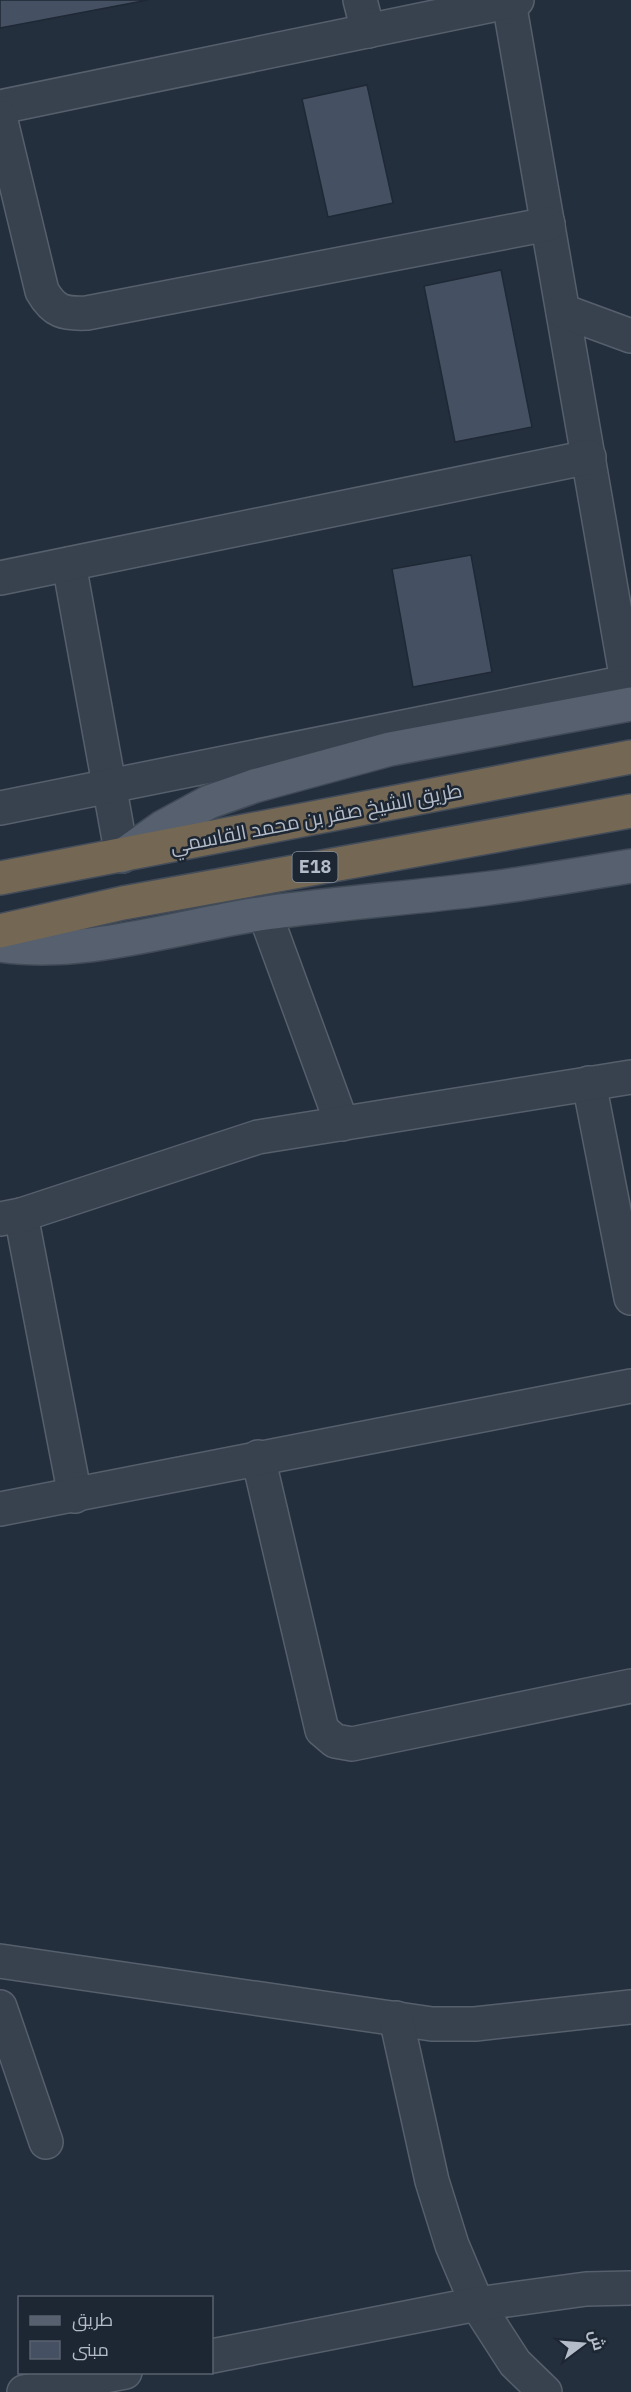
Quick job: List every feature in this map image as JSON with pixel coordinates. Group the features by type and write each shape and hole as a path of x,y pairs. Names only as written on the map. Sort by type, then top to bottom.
{"highway":[{"name":"طريق الشيخ صقر بن محمد القاسمي","path":"0,878 631,757"},
{"name":"E18","path":"0,931 123,903 631,811"}],"main road":[{"path":"122,856 163,826 209,802 254,786 390,748 630,697"},
{"path":"0,945 61,946 110,942 265,914 484,889 631,866"}],"street":[{"path":"0,107 364,15 513,1 548,224 630,697 109,786 0,808"},
{"path":"0,117 42,291 51,306 70,314 87,313 548,224"},
{"path":"563,311 631,336"},
{"path":"0,578 589,457"},
{"path":"69,564 122,856"},
{"path":"265,914 342,1124"},
{"path":"75,1496 11,1217 258,1137 631,1077"},
{"path":"589,1083 631,1298"},
{"path":"0,1509 631,1386"},
{"path":"258,1457 322,1730 335,1741 352,1744 631,1686"},
{"path":"0,1961 432,2024 475,2024 631,2007"},
{"path":"0,2007 46,2142"},
{"path":"396,2018 432,2181 452,2245 477,2304 515,2363 544,2392"},
{"path":"213,2356 477,2304 586,2289 631,2288"},
{"path":"24,2392 120,2374"}],"building":[{"path":"0,0 148,0 0,28"},
{"path":"367,85 393,203 328,217 302,99"},
{"path":"501,270 532,427 455,442 424,286"},
{"path":"471,555 492,672 413,687 392,569"}]}
